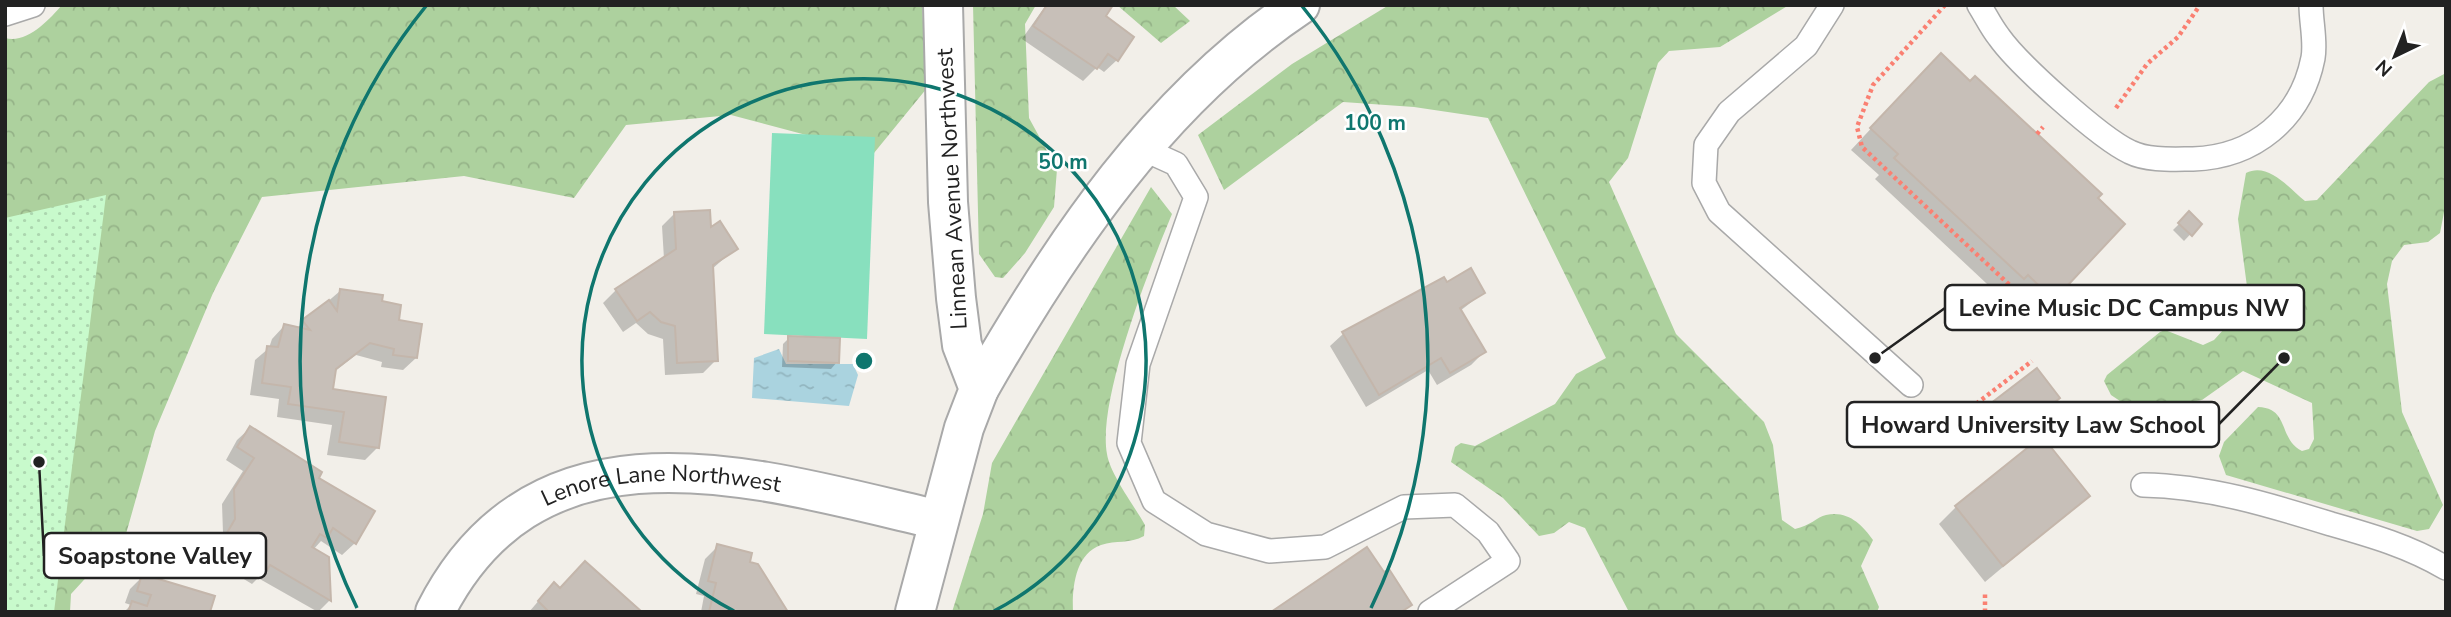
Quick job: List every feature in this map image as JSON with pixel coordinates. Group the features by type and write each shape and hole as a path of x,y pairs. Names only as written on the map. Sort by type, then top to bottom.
{"street":[{"name":"Linnean Avenue Northwest","path":"943,5 948,202 956,298 962,345 979,389"},
{"path":"915,612 964,428 979,389 1083,224 1143,149 1220,68 1300,5"},
{"name":"Lenore Lane Northwest","path":"435,612 463,565 486,538 524,507 578,483 668,474 750,479 814,490 939,520"}],"lane":[{"path":"5,14 33,5"},
{"path":"1832,5 1806,46 1730,112 1706,145 1704,183 1719,212 1911,385"},
{"path":"1979,5 2000,39 2096,128 2131,153 2144,156 2222,158 2255,144 2278,125 2297,102 2313,56 2311,5"},
{"path":"1143,149 1175,164 1196,197 1138,364 1129,443 1154,501 1206,534 1269,551 1325,547 1404,507 1455,505 1488,532 1508,561 1430,612"},
{"path":"2143,485 2212,492 2269,504 2410,547 2446,568"}],"path":[{"path":"1945,5 1873,85 1857,127 1862,147 2015,290"},
{"path":"2096,128 2125,98 2147,64 2178,37 2200,5"},
{"path":"2037,134 2043,127"},
{"path":"1911,385 1946,427 2032,361"},
{"path":"1985,593 1985,612"}],"green space":[{"path":"62,5 922,5 927,88 874,153 731,115 626,125 574,198 464,176 262,197 213,293 155,431 126,534 71,594 70,612 5,612 5,38 13,39 29,34 44,24"},
{"path":"973,5 1036,5 1025,24 1029,118 1057,169 1054,207 1025,253 1003,278 995,277 979,254"},
{"path":"1117,5 1173,5 1190,21 1161,43"},
{"path":"1389,5 1789,5 1720,47 1669,51 1658,63 1628,158 1609,182 1676,334 1764,422 1773,445 1782,520 1795,529 1826,515 1847,516 1859,524 1873,540 1861,566 1879,607 1877,612 1629,612 1585,528 1569,522 1554,533 1539,536 1503,498 1451,462 1455,447 1461,443 1475,446 1555,404 1576,374 1606,358 1488,118 1414,107 1343,102 1224,190 1198,135 1292,64"},
{"path":"2446,73 2446,202 2440,233 2428,242 2404,245 2392,261 2387,284 2402,412 2443,505 2429,529 2417,531 2226,475 2219,456 2224,442 2258,407 2268,409 2280,418 2290,439 2302,451 2309,449 2314,439 2312,403 2243,371 2202,400 2151,409 2126,405 2111,395 2104,381 2107,375 2160,332 2165,330 2203,345 2214,340 2244,307 2248,294 2238,219 2246,173 2254,170 2270,173 2305,201 2317,200 2429,82"},
{"path":"772,133 875,137 867,339 764,334"},
{"path":"1151,187 1172,214 1151,266 1117,368 1106,430 1109,462 1145,525 1144,536 1092,549 1080,564 1077,573 1073,612 952,612 983,514 992,463"},
{"path":"106,195 54,612 5,612 5,218"}],"water":[{"path":"779,349 786,364 853,364 858,375 849,406 752,398 754,358"}],"building":[{"path":"1047,5 1113,5 1106,16 1134,37 1118,61 1108,54 1097,69 1033,26"},
{"path":"1941,53 1970,81 1975,76 2102,194 2098,198 2125,224 2054,300 2028,275 2024,279 1894,158 1898,154 1870,128"},
{"path":"710,210 711,227 720,221 738,249 713,265 718,361 677,363 675,326 661,322 650,312 637,321 615,289 676,249 674,212"},
{"path":"2189,211 2202,224 2192,236 2178,223"},
{"path":"1471,268 1485,293 1460,308 1486,352 1450,373 1441,358 1379,395 1342,332 1444,277 1447,282"},
{"path":"340,289 383,295 382,301 401,305 399,320 422,324 417,358 393,355 394,349 370,343 336,369 333,389 386,397 379,448 339,442 344,412 288,404 291,387 262,383 267,346 278,347 284,324 310,330 302,320 329,300 337,311"},
{"path":"788,336 840,338 839,363 788,361"},
{"path":"2037,368 2060,398 2014,434 1990,404"},
{"path":"250,426 322,472 319,478 375,511 356,544 333,528 327,538 320,534 312,547 329,557 331,601 270,565 266,572 220,545 235,519 234,489 254,458 237,447"},
{"path":"2042,436 2090,496 2003,566 1955,506"},
{"path":"717,544 752,553 750,562 758,564 788,612 709,612 716,583 708,581"},
{"path":"1367,547 1384,572 1389,569 1412,605 1401,612 1271,612"},
{"path":"585,561 642,612 549,612 538,601 554,582 560,588"},
{"path":"142,574 215,596 210,612 128,612 132,601 147,606 151,595 137,591"}],"place":[{"name":"Levine Music DC Campus NW","path":"1875,358"},
{"name":"Howard University Law School","path":"2284,358"},
{"name":"Soapstone Valley","path":"39,462"}]}
